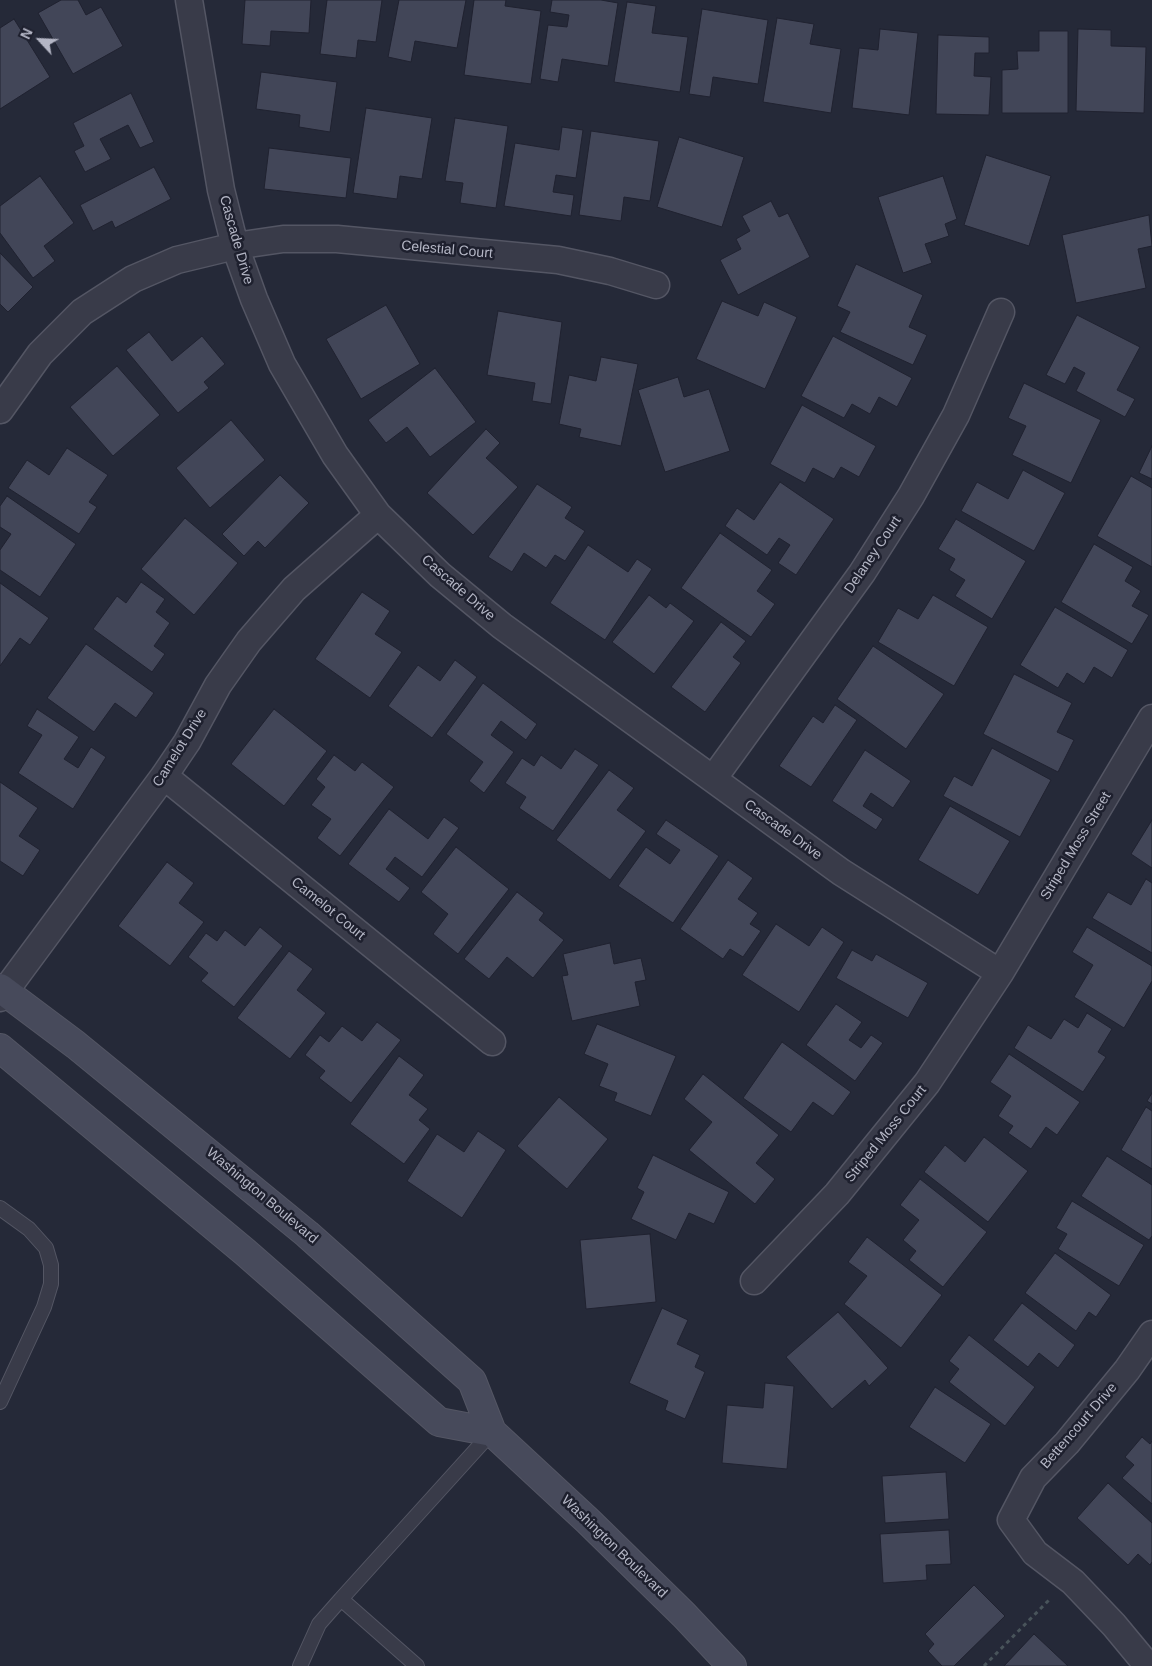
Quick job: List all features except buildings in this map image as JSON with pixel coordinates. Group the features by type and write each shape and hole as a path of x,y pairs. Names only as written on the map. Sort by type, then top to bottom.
{"main road":[{"name":"Washington Boulevard","path":"2,993 76,1044 332,1255 472,1382 492,1432 595,1528 684,1615 732,1666"},
{"path":"0,1048 215,1226 438,1422 492,1432"}],"street":[{"name":"Cascade Drive","path":"189,0 221,190 235,246 254,299 282,364 335,455 378,515 440,575 502,626 841,872 1000,973"},
{"name":"Celestial Court","path":"0,410 40,354 82,312 133,279 177,260 235,246 284,239 337,240 529,257 558,260 610,271 656,285"},
{"name":"Delaney Court","path":"713,779 862,573 911,496 956,414 1001,312"},
{"name":"Camelot Drive","path":"2,993 164,776 187,742 218,685 249,641 294,589 378,515"},
{"name":"Striped Moss Street","path":"1000,973 1152,718"},
{"name":"Camelot Court","path":"164,776 492,1042"},
{"name":"Striped Moss Court","path":"754,1281 837,1194 921,1090 968,1024 1000,973"},
{"name":"Bettencourt Drive","path":"1070,1580 1035,1553 1011,1520 1033,1478 1067,1443 1127,1370 1152,1334"},
{"path":"1070,1580 1114,1625 1148,1666"}],"lane":[{"path":"0,1208 29,1229 46,1248 51,1265 52,1284 44,1307 0,1402"},
{"path":"300,1666 319,1624 492,1432"},
{"path":"341,1599 417,1666"}],"path":[{"path":"984,1666 1070,1580"}]}
